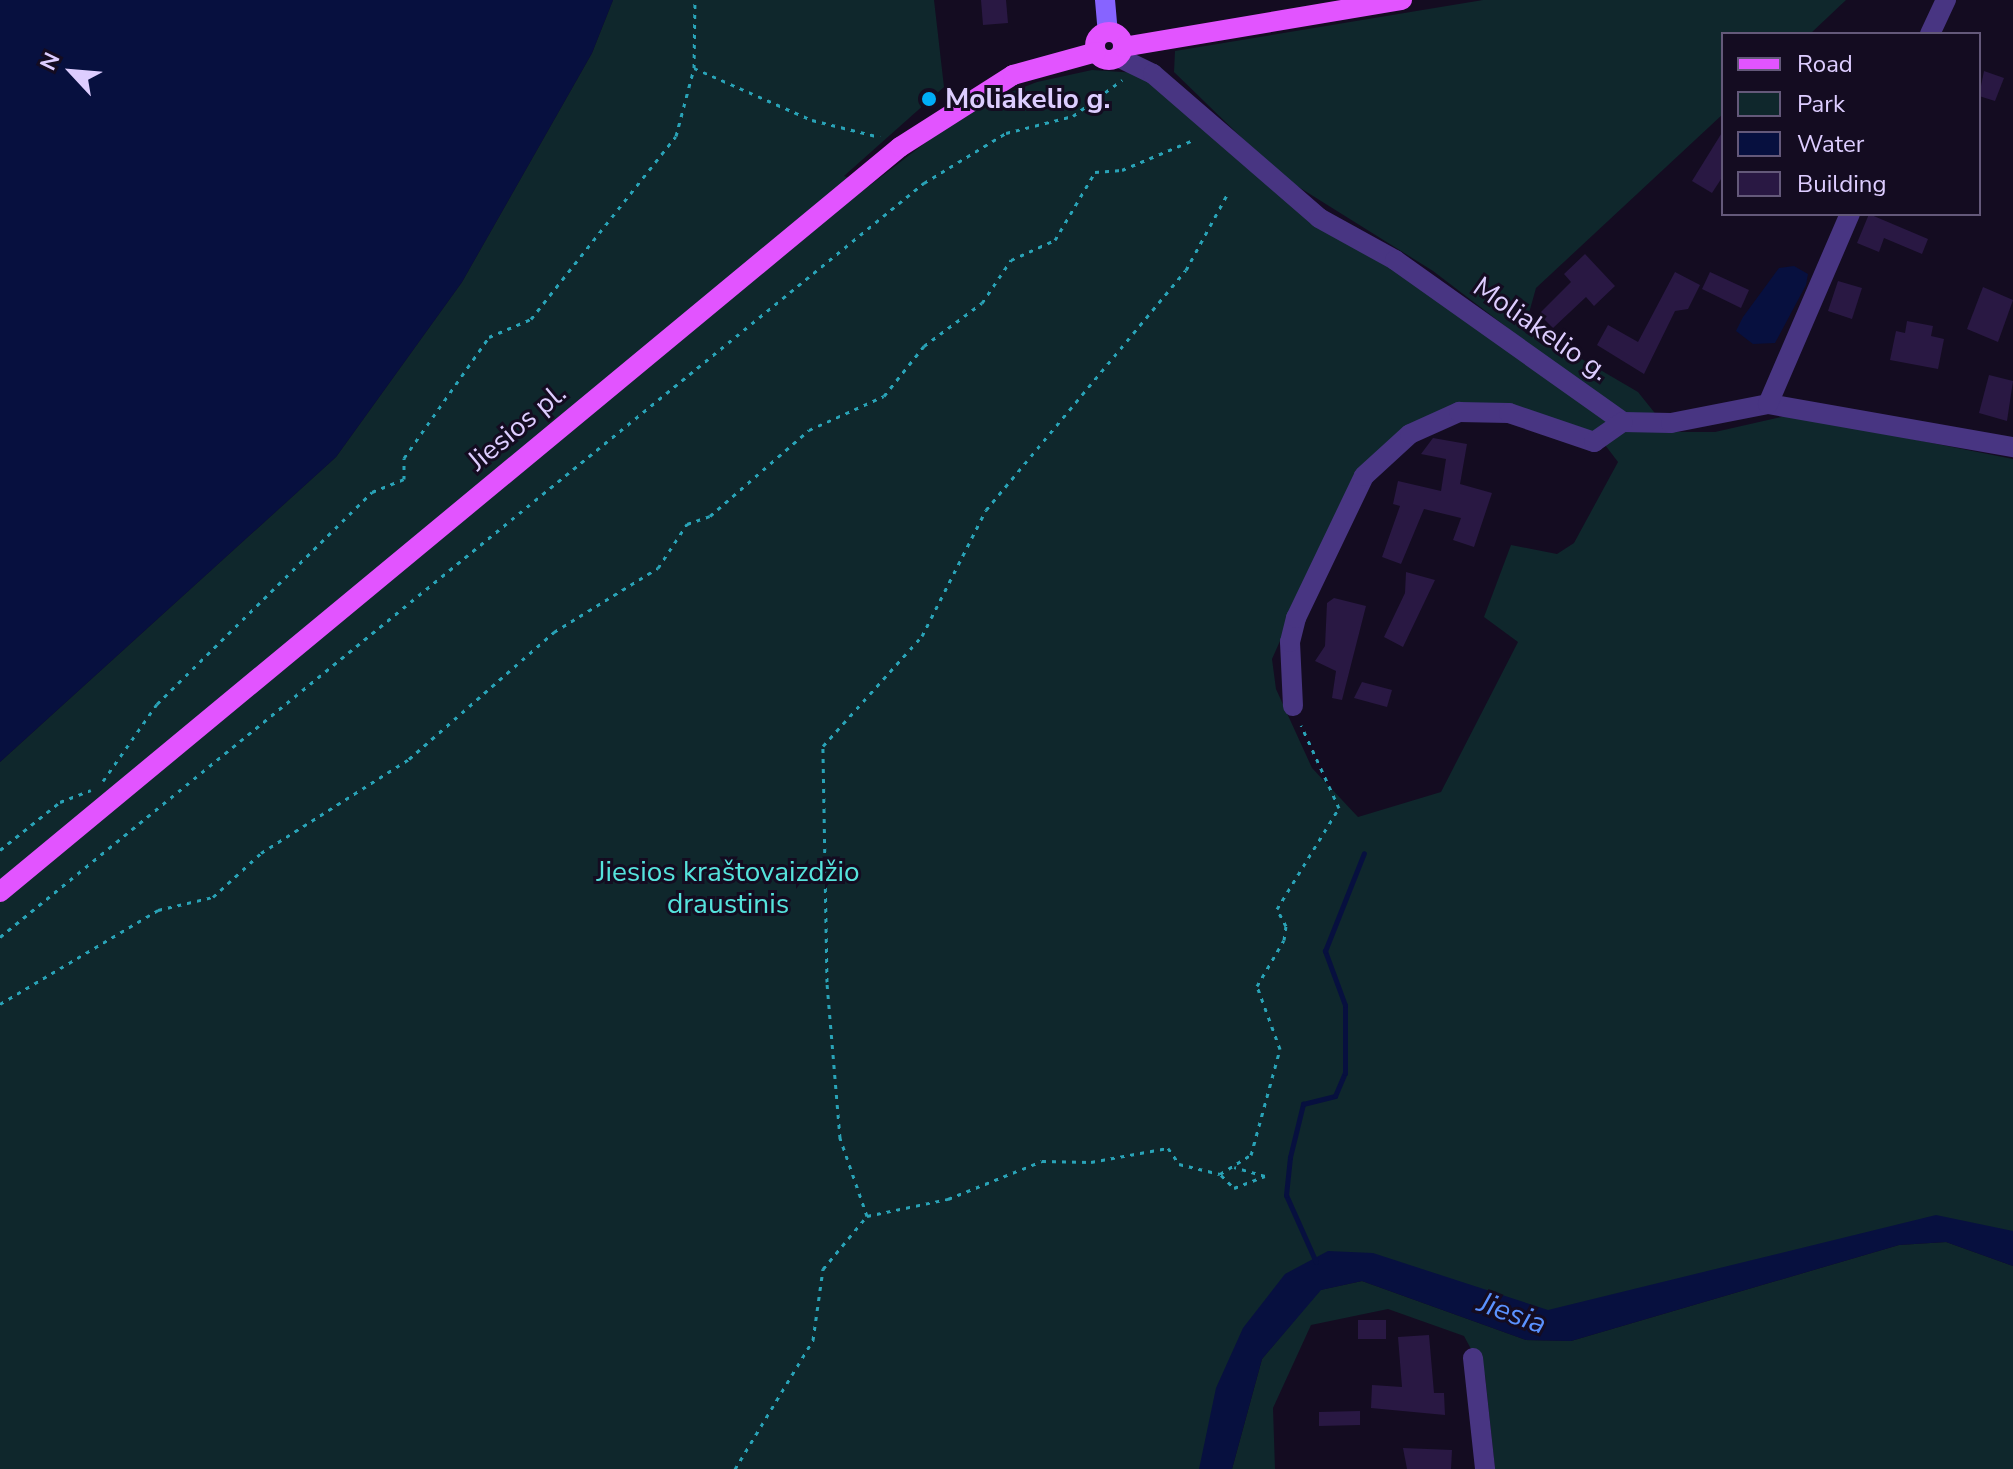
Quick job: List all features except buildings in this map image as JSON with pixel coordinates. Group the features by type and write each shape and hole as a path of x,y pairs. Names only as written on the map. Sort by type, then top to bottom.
{"main road":[{"path":"1105,0 1121,51 1402,0"},
{"name":"Jiesios pl.","path":"0,892 900,147 1013,75 1096,52 1121,51"}],"street":[{"path":"1931,32 1946,0"},
{"name":"Moliakelio g.","path":"1121,51 1319,218 1395,260 1623,422"},
{"path":"1768,404 1849,216"},
{"path":"1293,706 1290,642 1296,618 1364,476 1410,434 1459,412 1509,413 1594,442 1623,422 1671,423 1768,404 2013,447"},
{"path":"1473,1358 1485,1469"}],"path":[{"path":"0,850 60,802 99,787 157,704 372,492 404,479 404,458 489,337 531,319 676,136 694,68 695,0"},
{"path":"0,937 924,183 1006,133 1073,116 1106,97 1121,51"},
{"path":"694,68 812,120 855,125 900,147"},
{"path":"0,1004 158,910 213,897 261,853 409,759 554,632 658,568 687,524 710,516 798,438 884,396 924,346 982,303 1011,260 1055,240 1095,172 1122,170 1193,140"},
{"path":"867,1216 840,1138 827,982 823,746 922,636 986,510 1177,282 1228,193"},
{"path":"1220,1174 1234,1167 1257,1144 1267,1074 1280,1049 1257,986 1284,940 1286,926 1277,909 1339,808 1293,706"},
{"path":"735,1469 813,1340 823,1269 867,1216 948,1199 1042,1161 1091,1162 1168,1148 1179,1164 1220,1174 1234,1188 1265,1176 1234,1167"}],"green space":[{"name":"Jiesios kraštovaizdžio draustinis","path":"613,0 934,0 944,87 844,176 869,186 972,107 1037,82 1092,70 1153,74 1254,165 1614,409 1433,271 1281,176 1174,72 1175,51 1483,0 1846,0 1812,32 1721,32 1721,116 1536,288 1529,313 1561,347 1638,392 1670,432 1715,432 1790,415 2013,459 2013,1244 1957,1228 1582,1325 1350,1265 1273,1318 1223,1469 0,1469 0,762 336,457 462,282 592,53","holes":["1458,405 1596,433 1618,462 1574,543 1557,554 1511,545 1484,617 1518,642 1441,792 1358,817 1312,768 1276,689 1272,659 1355,473"]},
{"path":"1946,1242 2013,1266 2013,1469 1495,1469 1485,1375 1464,1336 1388,1309 1311,1325 1273,1408 1275,1469 1232,1469 1262,1359 1320,1290 1362,1281 1526,1340 1571,1341 1899,1245"}],"water":[{"path":"0,0 613,0 592,53 462,282 336,457 0,762"},
{"path":"1794,266 1808,274 1806,285 1775,343 1753,344 1736,331 1743,317 1779,268"},
{"name":"Jiesia","path":"1936,1215 2013,1231 2013,1266 1946,1242 1899,1245 1571,1341 1526,1340 1362,1281 1321,1290 1262,1359 1232,1469 1199,1469 1216,1388 1243,1328 1285,1274 1328,1251 1373,1253 1548,1310"}],"waterway":[{"path":"1316,1262 1286,1195 1290,1157 1303,1104 1335,1096 1345,1073 1345,1005 1325,951 1364,853"}],"place":[{"name":"Moliakelio g.","path":"929,99"}]}
